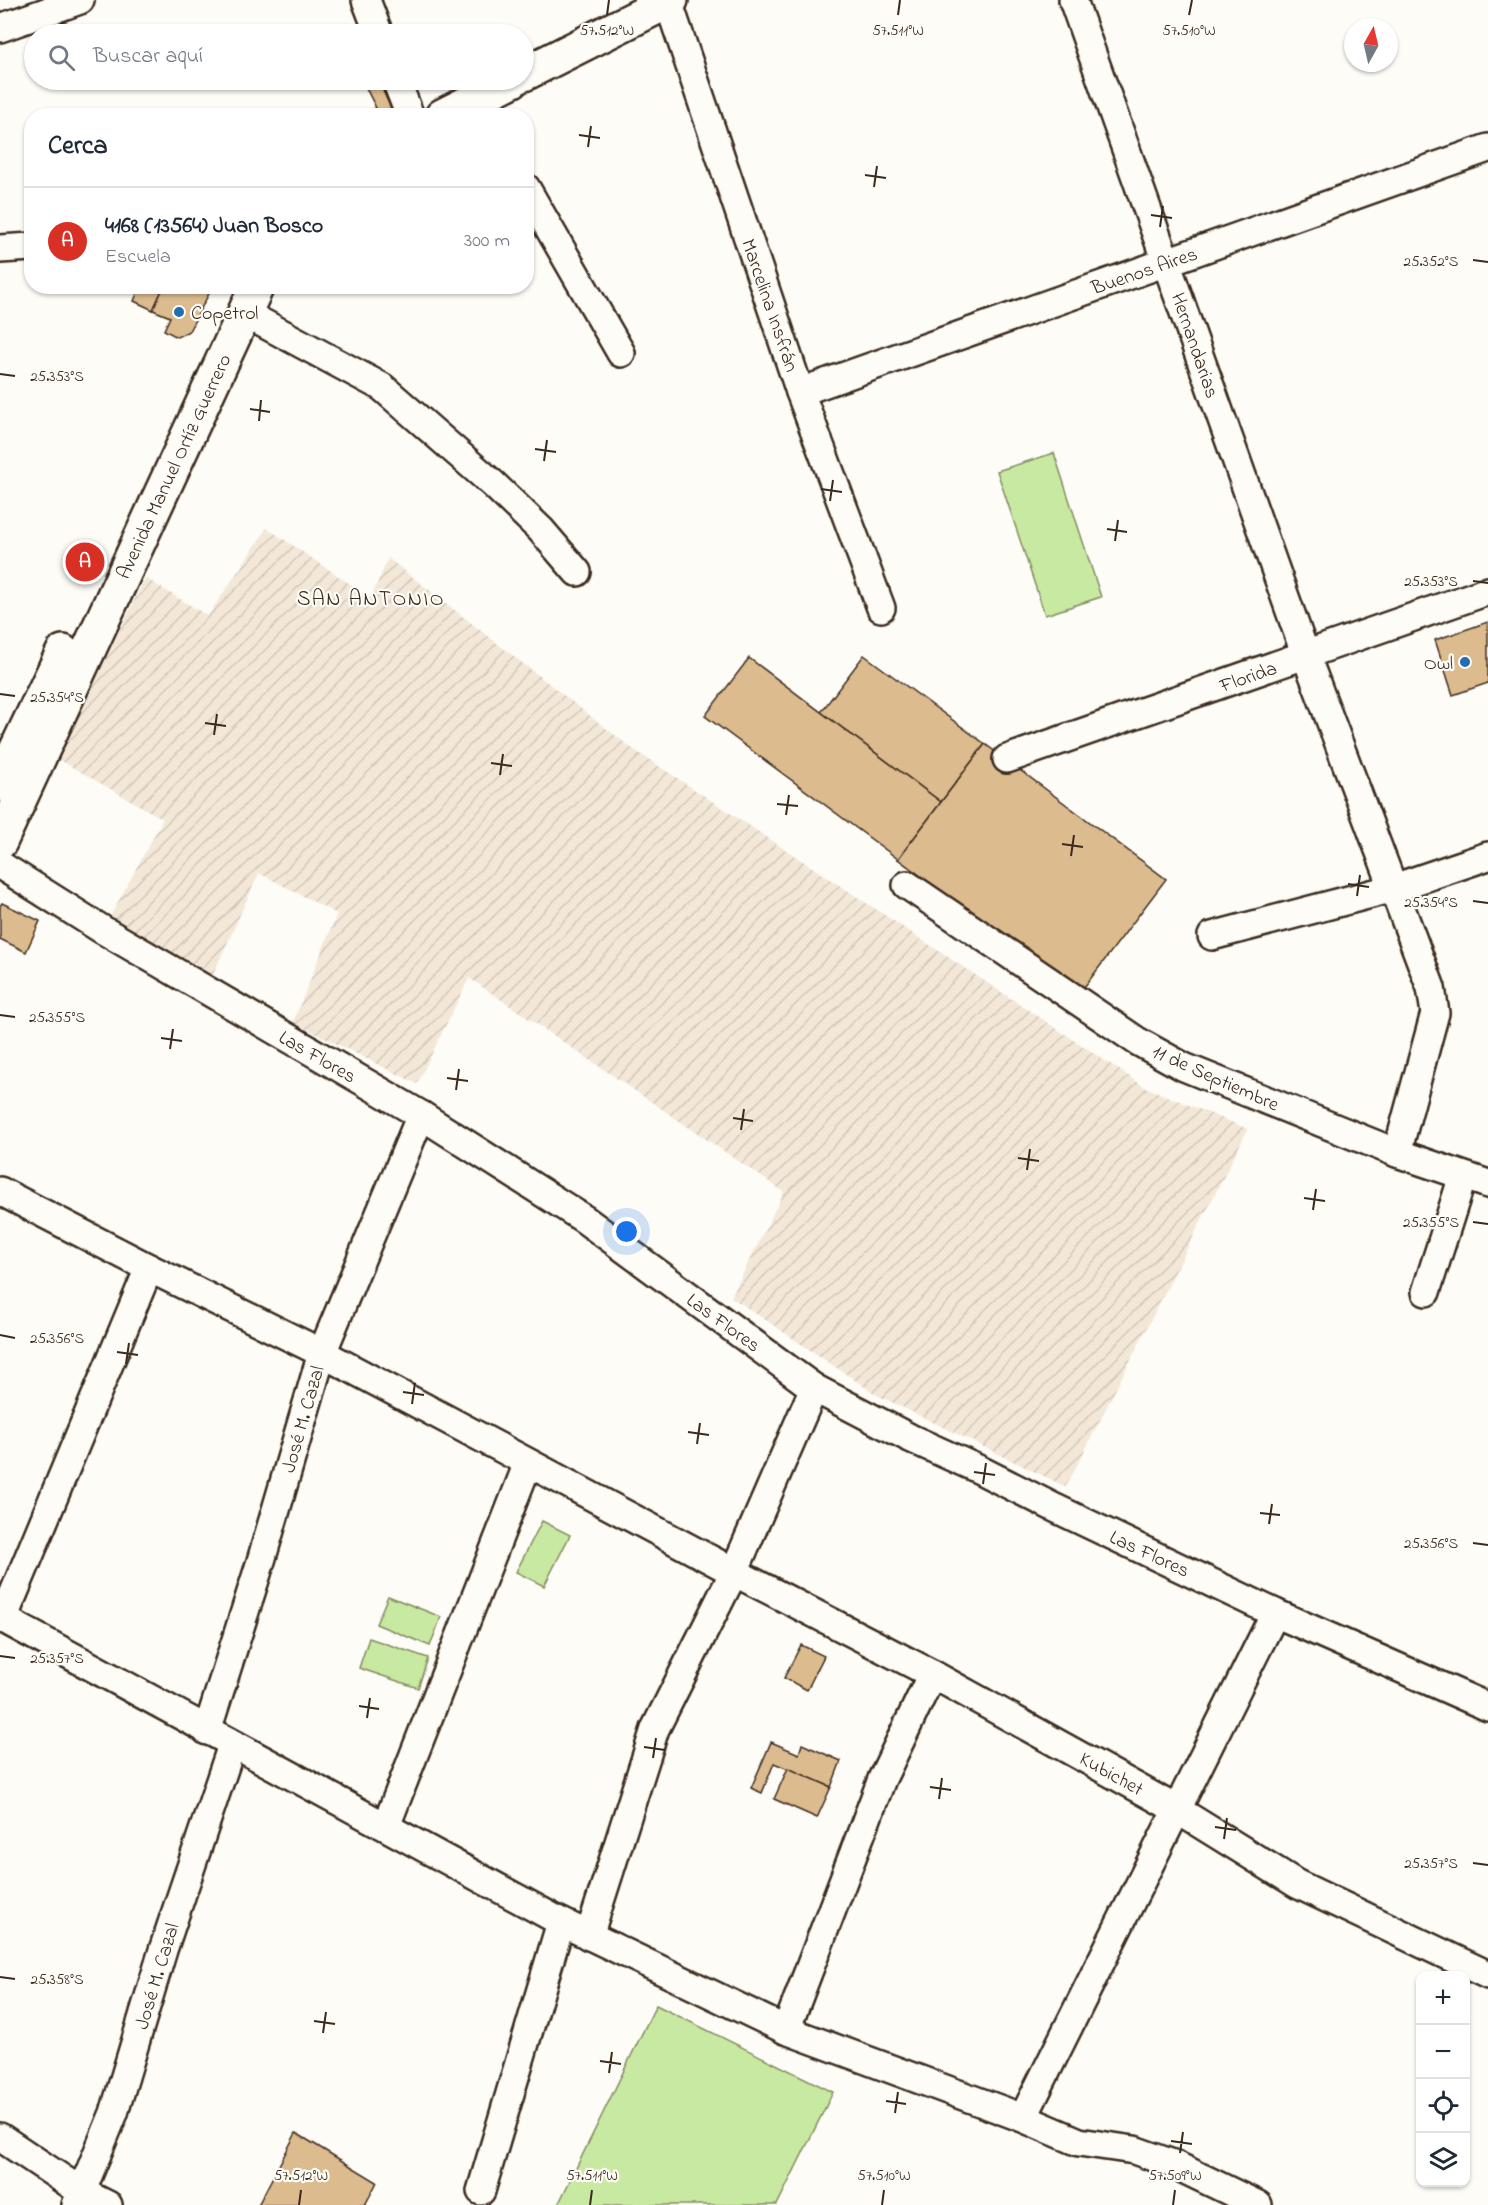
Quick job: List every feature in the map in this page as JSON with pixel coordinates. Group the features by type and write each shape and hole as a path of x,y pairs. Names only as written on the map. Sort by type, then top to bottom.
{"main road":[{"path":"534,69 669,0"},
{"path":"480,107 501,90"},
{"name":"Avenida Manuel Ortíz Guerrero","path":"0,784 245,296"},
{"name":"Avenida Manuel Ortíz Guerrero","path":"0,842 245,296"}],"street":[{"path":"0,28 80,0"},
{"path":"366,0 375,24"},
{"name":"Marcelina Insfrán","path":"669,0 800,392 881,608"},
{"name":"Hernandarias","path":"1073,0 1306,656 1431,988 1435,1013 1397,1153"},
{"path":"400,90 407,108"},
{"name":"Buenos Aires","path":"800,392 1488,148"},
{"path":"534,203 621,353"},
{"path":"0,249 24,248"},
{"path":"245,296 382,387 501,492 541,530 577,572"},
{"name":"Florida","path":"1007,759 1488,591"},
{"path":"1212,936 1394,888 1488,855"},
{"name":"Las Flores","path":"0,865 103,930 421,1115 584,1219 814,1388 910,1438 1275,1613 1488,1707"},
{"name":"11 de Septiembre","path":"907,885 1137,1041 1184,1067 1397,1153 1476,1180"},
{"name":"José M. Cazal","path":"207,1731 261,1561 322,1353 421,1115"},
{"path":"1426,1292 1476,1180"},
{"name":"Kubichet","path":"0,1191 148,1268 322,1353 734,1572 932,1674 1176,1809 1297,1884 1488,1975"},
{"path":"148,1268 2,1618 561,1922 786,2030 1023,2118 1079,2142 1134,2150 1173,2164 1258,2205"},
{"path":"589,1936 655,1730 734,1572 814,1388"},
{"path":"386,1826 528,1463"},
{"path":"1023,2118 1275,1613"},
{"path":"786,2030 882,1779 932,1674"},
{"name":"José M. Cazal","path":"79,2198 114,2113 163,1950 232,1745"},
{"path":"481,2191 561,1922"},
{"path":"0,2137 79,2198 108,2205"}],"shaded area":[{"path":"267,528 371,598 388,558 630,747 1145,1087 1248,1129 1066,1487 877,1395 731,1297 784,1192 469,978 417,1084 293,1022 337,914 259,873 212,977 110,917 163,819 58,759 145,578 208,616"}],"green space":[{"path":"1054,453 1101,597 1045,615 997,471"},
{"path":"542,1521 570,1535 544,1586 516,1572"},
{"path":"388,1596 441,1617 430,1646 376,1624"},
{"path":"369,1638 428,1658 418,1688 359,1668"},
{"path":"656,2005 833,2092 777,2205 558,2205"}],"building":[{"path":"367,90 383,90 391,108 376,108"},
{"path":"137,294 160,294 153,310 134,301"},
{"name":"Copetrol","path":"160,294 209,294 189,331 177,337 164,330 170,317 153,310"},
{"name":"Owl","path":"1488,622 1488,683 1453,695 1435,640"},
{"path":"864,655 985,744 941,802 821,712"},
{"path":"749,658 941,802 898,859 705,716"},
{"path":"985,744 1166,879 1079,994 898,859"},
{"path":"2,903 40,921 26,952 0,939 0,906"},
{"path":"801,1645 824,1656 807,1690 784,1678"},
{"path":"771,1742 799,1754 802,1744 841,1761 831,1787 774,1763 762,1793 751,1788"},
{"path":"788,1768 831,1787 817,1818 774,1799"},
{"path":"296,2133 377,2182 365,2205 258,2205"}],"place":[{"name":"Copetrol","path":"179,312"},
{"name":"4168 (13564) Juan Bosco","path":"85,562"},
{"name":"Owl","path":"1465,662"}],"district":[{"name":"SAN ANTONIO","path":"371,598"}]}
